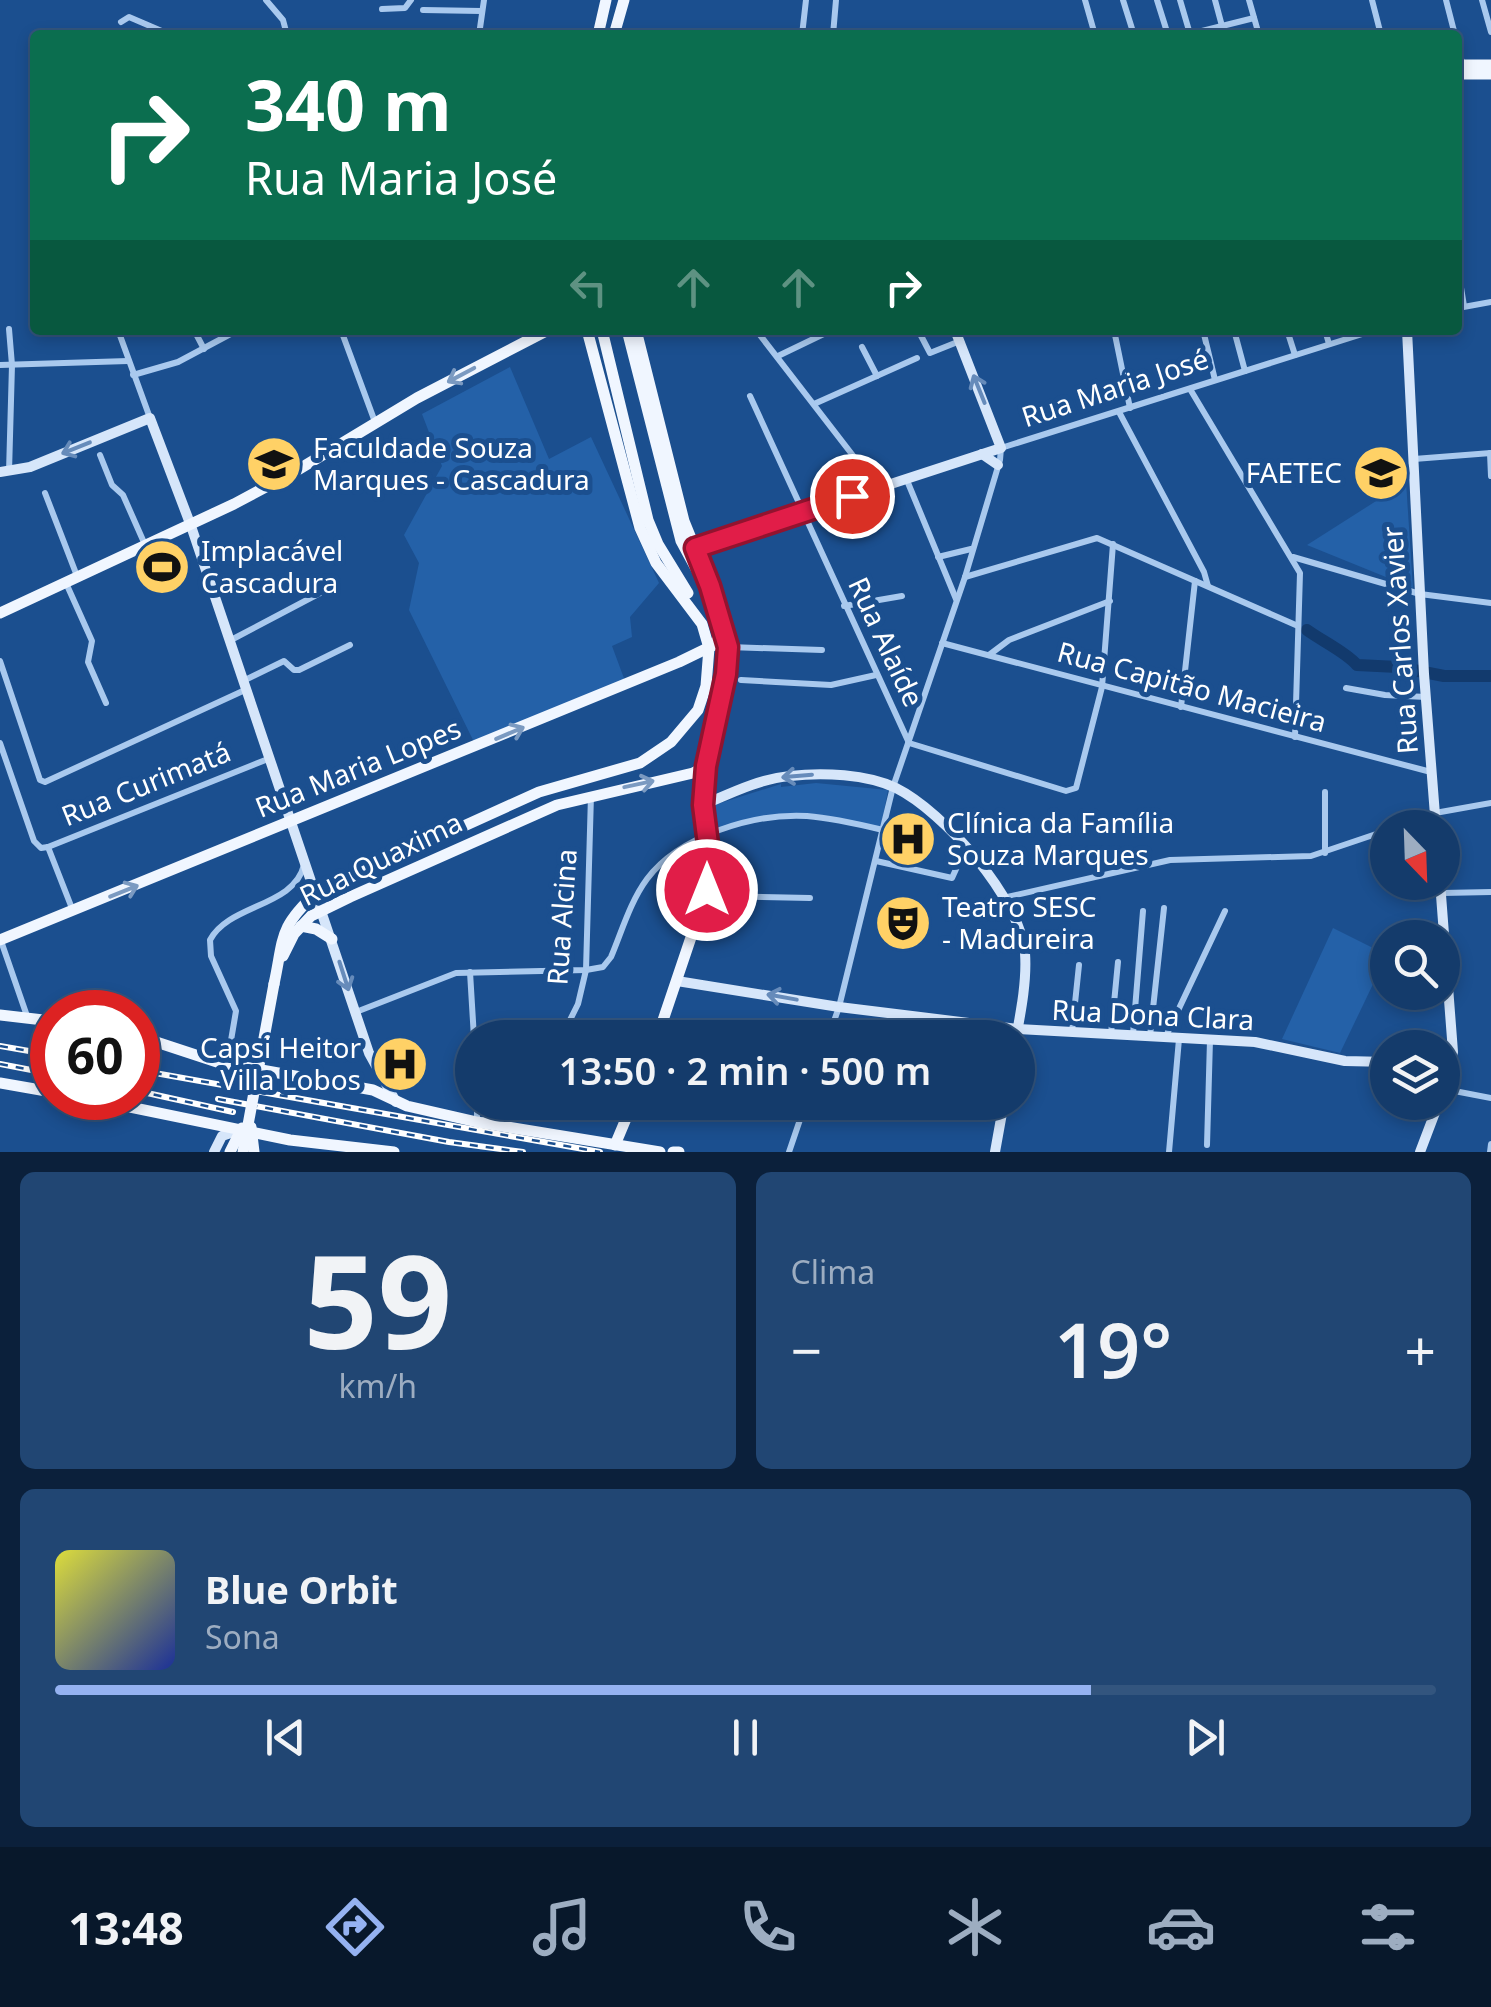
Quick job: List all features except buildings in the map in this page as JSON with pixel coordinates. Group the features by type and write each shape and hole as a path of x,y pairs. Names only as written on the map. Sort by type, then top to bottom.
{"main road":[{"path":"599,30 606,0"},
{"path":"616,30 624,0"},
{"path":"1462,68 1491,65"},
{"path":"1462,69 1491,74"},
{"path":"0,613 191,526 296,472 376,422 539,335"},
{"path":"588,335 640,528 656,562 702,624"},
{"path":"603,335 648,520 694,605 709,648 720,639 724,628"},
{"path":"629,335 681,541 712,594"},
{"path":"637,335 684,521 728,647 706,766 703,805 710,860 706,896 663,1020"},
{"name":"Rua Quaxima","path":"278,969 286,926 316,894 539,792 640,764 678,735 694,717 703,698 709,648"},
{"name":"Rua Maria Lopes","path":"0,939 290,824 709,648"},
{"name":"Rua Quaxima","path":"278,969 290,939 301,926 321,910 350,896 544,810 706,766"},
{"path":"341,882 342,894 350,896"},
{"path":"301,926 316,929 332,939"},
{"path":"243,1152 278,969"},
{"path":"0,1015 30,1018"},
{"path":"160,1043 227,1064 373,1090 396,1102 480,1122 660,1152"},
{"path":"0,1082 30,1088"},
{"path":"160,1113 240,1130 289,1146 394,1152"},
{"path":"227,1152 249,1115"},
{"path":"249,1115 254,1152"},
{"path":"615,1145 625,1120"}],"street":[{"path":"266,0 283,20 286,30"},
{"path":"382,9 405,8 411,0"},
{"path":"479,30 484,0"},
{"path":"803,30 806,0"},
{"path":"833,30 836,0"},
{"path":"1085,0 1094,30"},
{"path":"1123,0 1132,30"},
{"path":"1157,0 1166,30"},
{"path":"1180,0 1190,30"},
{"path":"1214,0 1222,26"},
{"path":"1249,0 1258,30"},
{"path":"1372,0 1381,30"},
{"path":"1446,0 1454,30"},
{"path":"1482,0 1491,32"},
{"path":"424,10 481,11"},
{"path":"121,22 129,17 159,30"},
{"path":"1206,30 1254,18"},
{"path":"1462,307 1491,302"},
{"path":"9,329 12,365 4,472 30,468 150,418"},
{"path":"120,335 191,526 370,1053 396,1102"},
{"path":"197,335 204,349"},
{"path":"133,375 169,366 229,335"},
{"path":"343,335 376,422"},
{"path":"760,335 878,488"},
{"path":"778,356 822,335"},
{"path":"834,1020 893,786 965,577 998,465 1000,448 958,336 930,353 921,335"},
{"path":"1115,335 1130,408"},
{"path":"1203,335 1215,380"},
{"path":"1235,335 1245,371"},
{"path":"1289,335 1295,356"},
{"path":"1326,335 1329,344"},
{"name":"Rua Maria José","path":"695,548 1352,335"},
{"name":"Rua Carlos Xavier","path":"1407,335 1434,810"},
{"path":"862,347 877,376"},
{"path":"814,404 917,358"},
{"path":"0,365 128,362"},
{"path":"1190,389 1293,557 1301,581 1296,737"},
{"name":"Rua Alaíde","path":"750,396 909,742"},
{"path":"1118,412 1204,572 1208,588"},
{"path":"1412,459 1490,453 1491,476"},
{"path":"982,454 998,465"},
{"path":"100,456 146,547"},
{"path":"906,478 957,600"},
{"path":"44,493 92,641 88,662 106,703"},
{"path":"965,577 1091,539 1114,544 1298,626"},
{"path":"909,742 1073,790 1078,785 1102,687 1114,544"},
{"path":"938,557 972,549"},
{"path":"1293,557 1420,594 1491,603"},
{"path":"1182,706 1194,582"},
{"path":"229,641 322,592"},
{"path":"844,606 902,596"},
{"path":"988,656 1010,640 1110,601"},
{"name":"Rua Capitão Macieira","path":"942,642 1431,772"},
{"path":"0,662 40,780 48,782 244,686 283,661 299,670 350,644"},
{"path":"728,647 822,650"},
{"path":"741,680 832,685 876,675"},
{"path":"1346,688 1426,697"},
{"path":"0,744 34,841 40,848 48,847"},
{"name":"Rua Curimatá","path":"73,911 48,847 268,759"},
{"path":"703,805 745,788 791,776 838,775 893,786 934,814 967,846 1003,898 1025,951 1018,1020"},
{"path":"1325,792 1325,853"},
{"name":"Rua Alcina","path":"570,1020 586,970 591,795"},
{"path":"1451,810 1491,803"},
{"path":"356,1012 436,979 470,972 586,970 606,964 632,904 654,870 680,846 706,835 792,816 883,830"},
{"path":"1003,898 1170,860 1296,858 1325,853 1370,837"},
{"path":"876,861 952,878 967,846"},
{"path":"227,1064 236,1012 211,956 210,940 220,926 294,884 302,874 305,859"},
{"path":"1460,890 1491,892"},
{"path":"706,896 810,898"},
{"path":"1441,900 1447,1030"},
{"path":"1150,1038 1164,908"},
{"path":"1132,1037 1143,911"},
{"path":"1165,1038 1225,911"},
{"path":"0,939 27,1017"},
{"path":"1111,1036 1118,962"},
{"path":"1072,1033 1079,964"},
{"path":"470,972 473,1020"},
{"name":"Rua Dona Clara","path":"678,981 928,1020"},
{"name":"Rua Dona Clara","path":"1035,1033 1264,1043 1370,1063"},
{"path":"1169,1152 1178,1038"},
{"path":"1207,1145 1210,1040"},
{"path":"1460,1093 1491,1098"},
{"path":"788,1152 800,1120"},
{"path":"995,1152 1001,1120"},
{"path":"1420,1152 1432,1120"},
{"path":"214,1152 222,1136 240,1130"},
{"path":"1490,1152 1491,1144"},
{"path":"227,1152 233,1148 264,1152"}],"shaded area":[{"path":"510,367 549,459 591,437 659,583 630,617 632,637 612,646 625,681 475,744 409,610 419,563 404,535 442,466 422,414"},
{"path":"1406,482 1413,588 1307,545"},
{"path":"781,784 888,790 881,827 791,813 715,831 711,806"},
{"path":"1333,928 1370,946 1370,990 1340,1053 1282,1039"}],"waterway":[{"path":"1307,630 1357,665 1398,667 1444,676 1491,676"}],"railway":[{"path":"0,1046 30,1051"},
{"path":"0,1064 30,1070"},
{"path":"160,1074 600,1152"},
{"path":"160,1096 233,1112"},
{"path":"218,1099 523,1152"}],"place":[{"name":"Faculdade Souza Marques - Cascadura","path":"274,464"},
{"name":"FAETEC","path":"1381,473"},
{"name":"Implacável Cascadura","path":"162,567"},
{"name":"Clínica da Família Souza Marques","path":"908,839"},
{"name":"Teatro SESC - Madureira","path":"903,923"},
{"name":"Capsi Heitor Villa Lobos","path":"400,1064"}],"route":[{"path":"707,890 709,852 703,805 706,766 728,647 695,548 852,496"}]}
